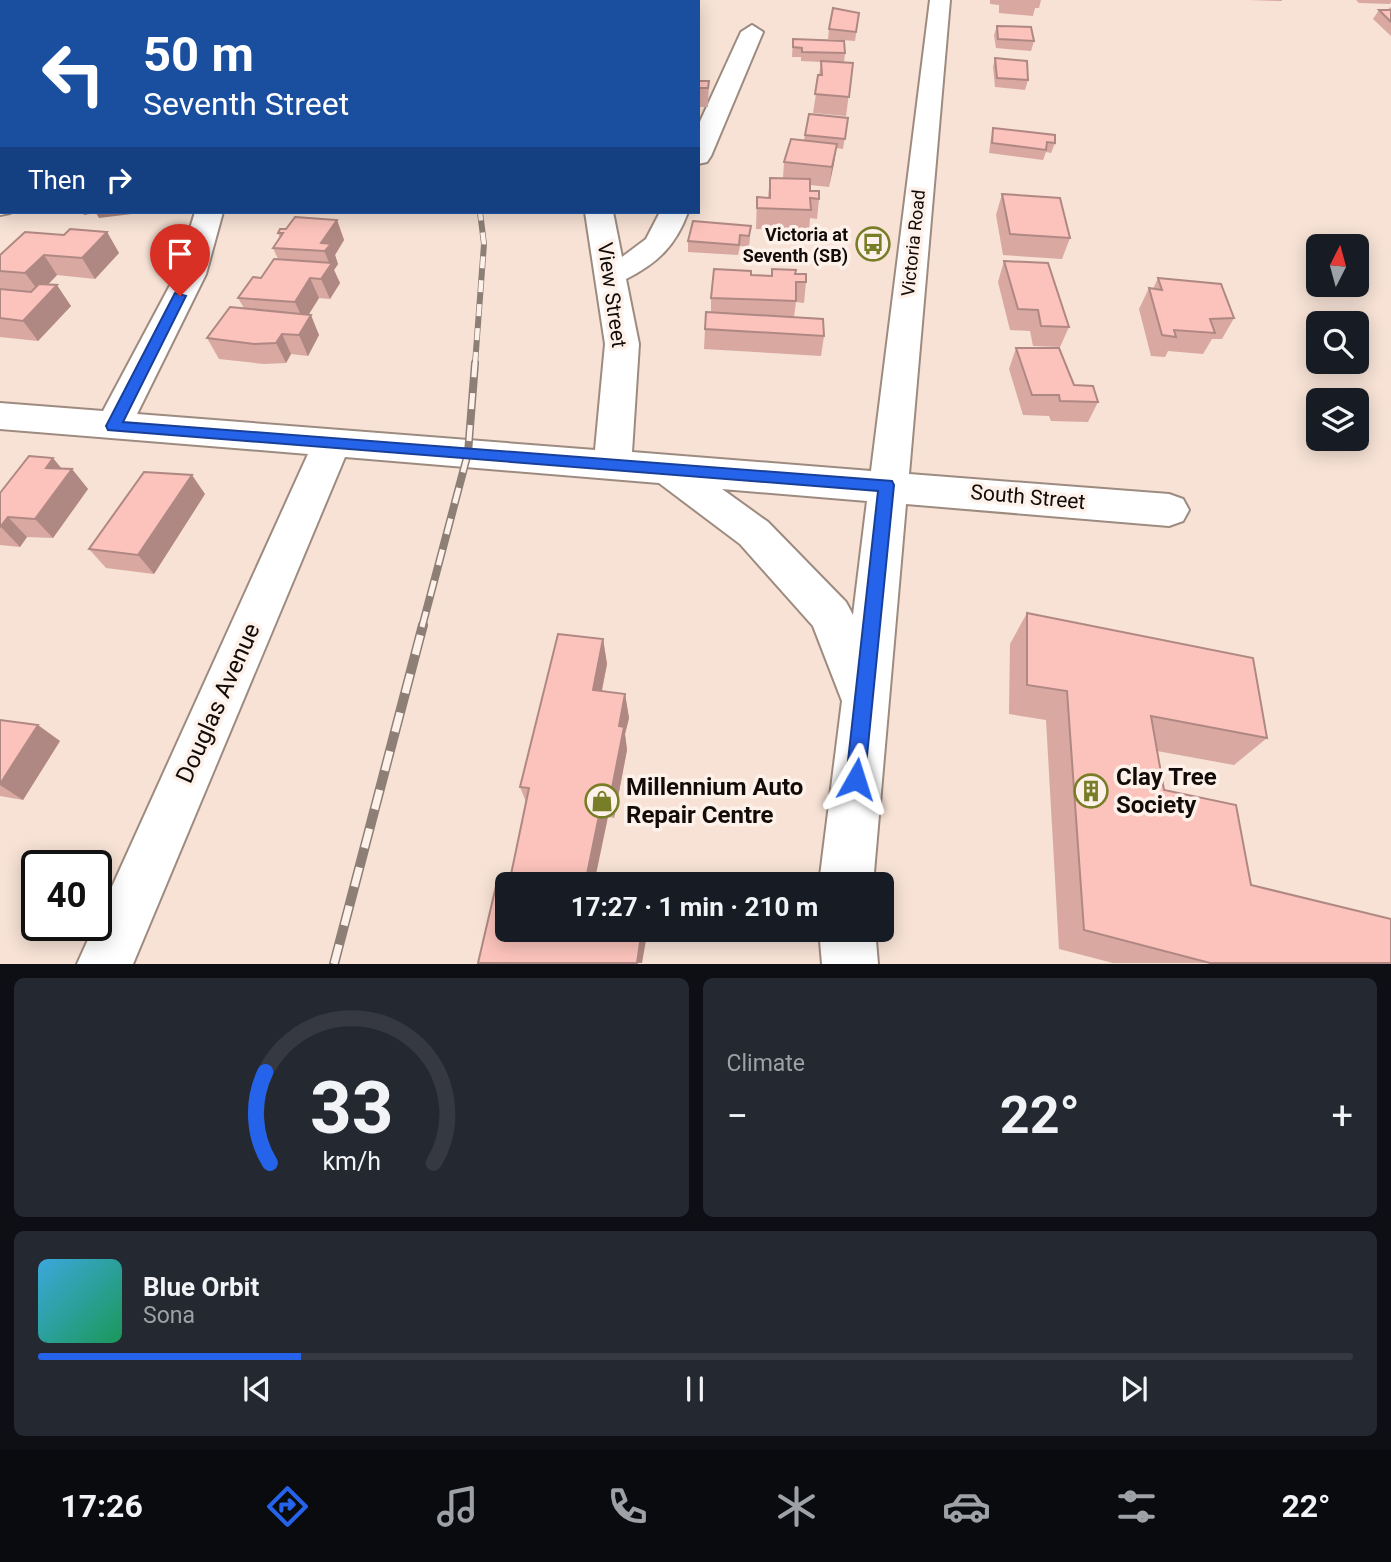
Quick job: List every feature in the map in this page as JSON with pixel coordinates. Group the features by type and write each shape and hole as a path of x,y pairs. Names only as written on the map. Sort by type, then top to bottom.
{"street":[{"name":"Victoria Road","path":"847,872 886,485 940,0"},
{"path":"700,151 752,32"},
{"path":"113,426 191,274 208,214"},
{"name":"View Street","path":"599,214 622,344 613,463"},
{"path":"611,274 650,256 661,242 673,214"},
{"name":"South Street","path":"0,416 664,467 1169,510"},
{"name":"Douglas Avenue","path":"105,964 332,443"},
{"path":"664,467 754,533 831,615 864,699"},
{"path":"848,942 850,964"}],"building":[{"path":"833,8 859,13 856,32 829,29"},
{"path":"1379,10 1391,10 1391,22"},
{"path":"997,26 1031,27 1034,41 998,39"},
{"path":"793,39 844,41 845,53 802,52 802,48 793,47"},
{"path":"995,58 1027,61 1028,80 997,78"},
{"path":"821,61 853,63 849,97 815,94 818,75 822,75"},
{"path":"700,81 709,81 708,88 700,88"},
{"path":"809,114 848,118 845,139 805,135"},
{"path":"993,128 1055,135 1055,143 1047,142 1046,150 992,143"},
{"path":"791,139 837,144 832,167 784,162"},
{"path":"770,178 810,179 810,191 819,191 819,199 810,198 811,210 757,208 757,197 770,198"},
{"path":"1002,194 1060,198 1070,238 1010,234"},
{"path":"295,217 337,220 321,243 331,244 325,251 273,248 283,233 278,233 280,229 286,229"},
{"path":"693,221 751,226 749,236 740,235 739,245 688,241"},
{"path":"70,229 107,232 82,258 44,255 25,273 0,271 0,255 25,232 64,235"},
{"path":"274,259 332,263 321,279 310,278 295,302 238,298 253,277 261,278"},
{"path":"1004,261 1048,263 1069,327 1041,326 1038,310 1018,309"},
{"path":"714,269 751,271 751,275 772,276 772,269 796,270 795,274 806,274 806,282 796,282 796,301 711,298"},
{"path":"1158,278 1221,284 1234,318 1210,319 1215,333 1174,330 1176,337 1162,335 1149,288 1162,290"},
{"path":"39,284 57,285 23,321 0,318 0,289 31,292"},
{"path":"230,307 311,315 299,335 282,334 276,343 254,344 207,338"},
{"path":"706,312 823,319 824,336 705,329"},
{"path":"1016,348 1059,348 1074,385 1093,386 1098,402 1060,401 1059,395 1032,395"},
{"path":"29,456 53,458 46,468 72,469 35,519 8,517 0,527 0,493"},
{"path":"144,472 192,475 138,555 89,549"},
{"name":"Clay Tree Society","path":"1027,613 1253,658 1267,738 1151,716 1164,790 1236,805 1251,885 1391,919 1391,963 1210,963 1084,930 1067,691 1027,685"},
{"path":"558,634 603,639 593,690 625,694 619,726 624,727 610,798 603,796 587,872 512,872 529,788 520,787"},
{"path":"0,720 38,725 0,784"},
{"path":"495,890 495,942 640,942 637,963 478,963"}],"railway":[{"path":"475,364 484,244 480,214"},
{"path":"422,627 468,453 475,363"},
{"path":"334,964 423,625"}],"place":[{"name":"Victoria at Seventh (SB)","path":"873,244"},
{"name":"Clay Tree Society","path":"1091,791"},
{"name":"Millennium Auto Repair Centre","path":"602,801"}],"route":[{"path":"180,296 113,426 886,485 856,779"}]}
